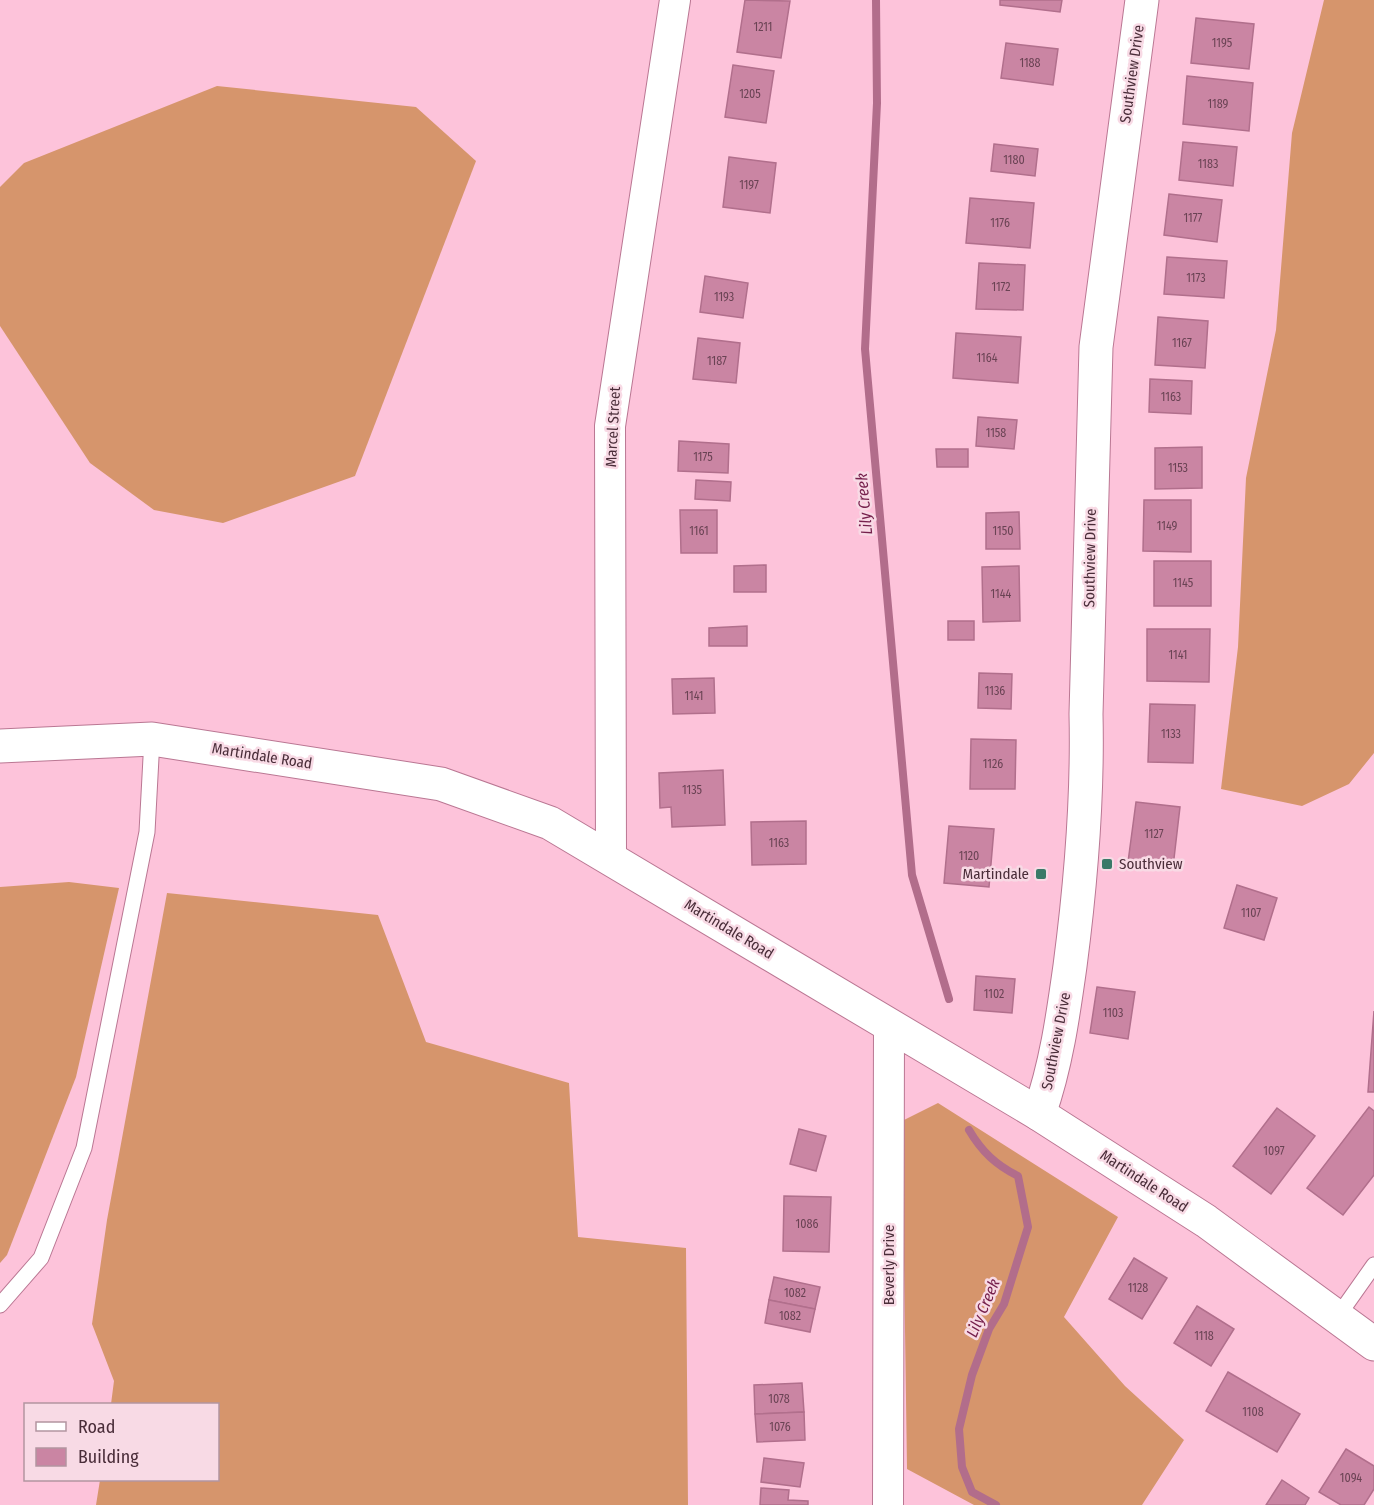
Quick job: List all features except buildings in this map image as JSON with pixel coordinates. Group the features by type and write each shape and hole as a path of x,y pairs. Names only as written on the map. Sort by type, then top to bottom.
{"street":[{"name":"Marcel Street","path":"611,858 610,426 675,0"},
{"name":"Southview Drive","path":"1039,1114 1050,1082 1064,1008 1084,832 1096,347 1142,0"},
{"name":"Martindale Road","path":"0,746 152,739 441,784 550,823 1039,1114 1206,1221 1374,1344"},
{"name":"Beverly Drive","path":"888,1505 889,1025"}],"lane":[{"path":"0,1305 41,1258 84,1148 147,832 152,739"},
{"path":"1338,1316 1374,1264"}],"shaded area":[{"path":"1324,0 1374,0 1374,753 1349,784 1302,806 1221,789 1238,647 1246,478 1276,330 1292,133"},
{"path":"217,86 416,107 476,161 355,476 223,523 154,510 90,463 0,326 0,187 24,163"},
{"path":"69,882 119,888 76,1077 7,1255 0,1263 0,887"},
{"path":"167,893 378,915 426,1042 569,1083 578,1237 686,1248 688,1505 96,1505 100,1481 219,1481 219,1403 111,1403 114,1381 92,1324 107,1220"},
{"path":"938,1103 1118,1217 1064,1317 1125,1386 1184,1440 1142,1505 974,1505 907,1469 902,1121"}],"waterway":[{"name":"Lily Creek","path":"876,0 877,103 865,349 912,875 949,999"},
{"name":"Lily Creek","path":"969,1130 990,1157 1018,1176 1028,1227 1004,1304 989,1329 972,1375 959,1429 962,1467 972,1492 996,1505"}],"place":[{"name":"Southview","path":"1107,864"},
{"name":"Martindale","path":"1041,874"}]}
